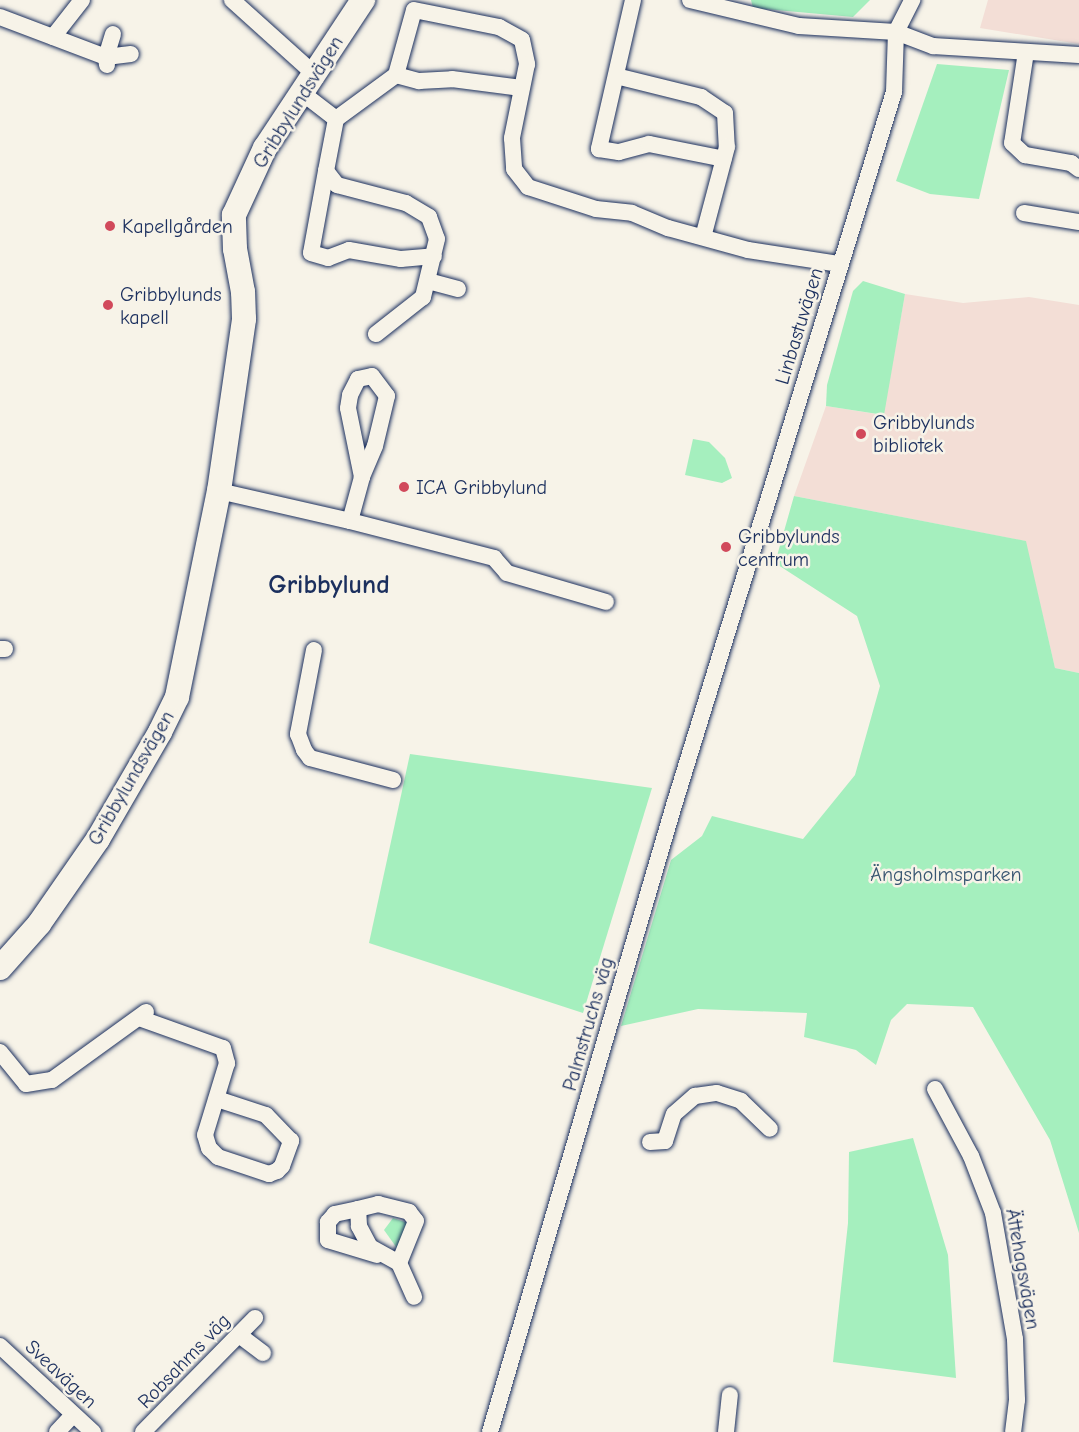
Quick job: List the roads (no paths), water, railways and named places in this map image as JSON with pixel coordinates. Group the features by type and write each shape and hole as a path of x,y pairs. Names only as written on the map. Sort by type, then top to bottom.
{"street":[{"path":"53,37 82,0"},
{"path":"232,0 307,83 336,119"},
{"name":"Gribbylundsvägen","path":"0,969 39,924 98,838 160,732 177,698 219,491 244,319 243,292 235,249 234,215 265,148 363,0"},
{"path":"633,0 599,148 619,152 649,144 724,159"},
{"path":"690,0 799,26 896,32 933,46 1079,55"},
{"path":"896,32 912,0"},
{"path":"434,256 401,259 349,250 328,258 311,253 336,119 396,75 414,10 499,27 522,40 526,64 512,138 514,169 528,187 596,209 632,213 668,228 748,250 840,264"},
{"path":"0,17 53,37 106,61 131,54"},
{"name":"Linbastuvägen","path":"730,630 894,92 896,32"},
{"path":"106,61 113,34"},
{"path":"1026,52 1012,143 1025,155 1071,163 1079,169"},
{"path":"396,75 419,81 452,79 521,88"},
{"path":"616,76 701,97 725,113 727,147 704,237"},
{"path":"326,171 337,185 406,203 429,217 437,239 423,297 376,334"},
{"path":"1024,213 1079,222"},
{"path":"428,281 458,289"},
{"path":"351,521 362,477 375,446 387,396 372,376 358,379 350,395 348,408 362,477"},
{"path":"219,491 351,521 494,558 507,573 606,602"},
{"name":"Palmstruchs väg","path":"490,1432 672,813 730,630"},
{"path":"314,650 298,734 304,750 310,758 393,780"},
{"path":"0,1052 26,1084 52,1080 143,1014 223,1048 227,1063 205,1135 209,1148 218,1157 238,1164 269,1174 277,1171 282,1166 291,1141 266,1115 217,1099"},
{"name":"Ättehagsvägen","path":"934,1089 971,1156 993,1213 1015,1339 1017,1400 1013,1432"},
{"path":"651,1142 665,1141 674,1114 695,1096 717,1093 741,1101 770,1129"},
{"path":"381,1254 376,1255 328,1240 328,1222 335,1214 378,1204 409,1212 416,1221 399,1263"},
{"path":"358,1209 359,1226 370,1247 399,1263 414,1297"},
{"name":"Robsahms väg","path":"143,1432 255,1318"},
{"path":"239,1335 263,1353"},
{"name":"Sveavägen","path":"0,1346 93,1432"},
{"path":"726,1432 730,1395"},
{"path":"57,1432 73,1415"}],"place":[{"name":"Kapellgården","path":"110,226"},
{"name":"Gribbylunds kapell","path":"108,305"},
{"name":"Gribbylunds bibliotek","path":"861,434"},
{"name":"ICA Gribbylund","path":"404,487"},
{"name":"Gribbylunds centrum","path":"726,547"}],"district":[{"name":"Gribbylund","path":"329,586"}],"park label":[{"name":"Ängsholmsparken","path":"946,874"}]}
